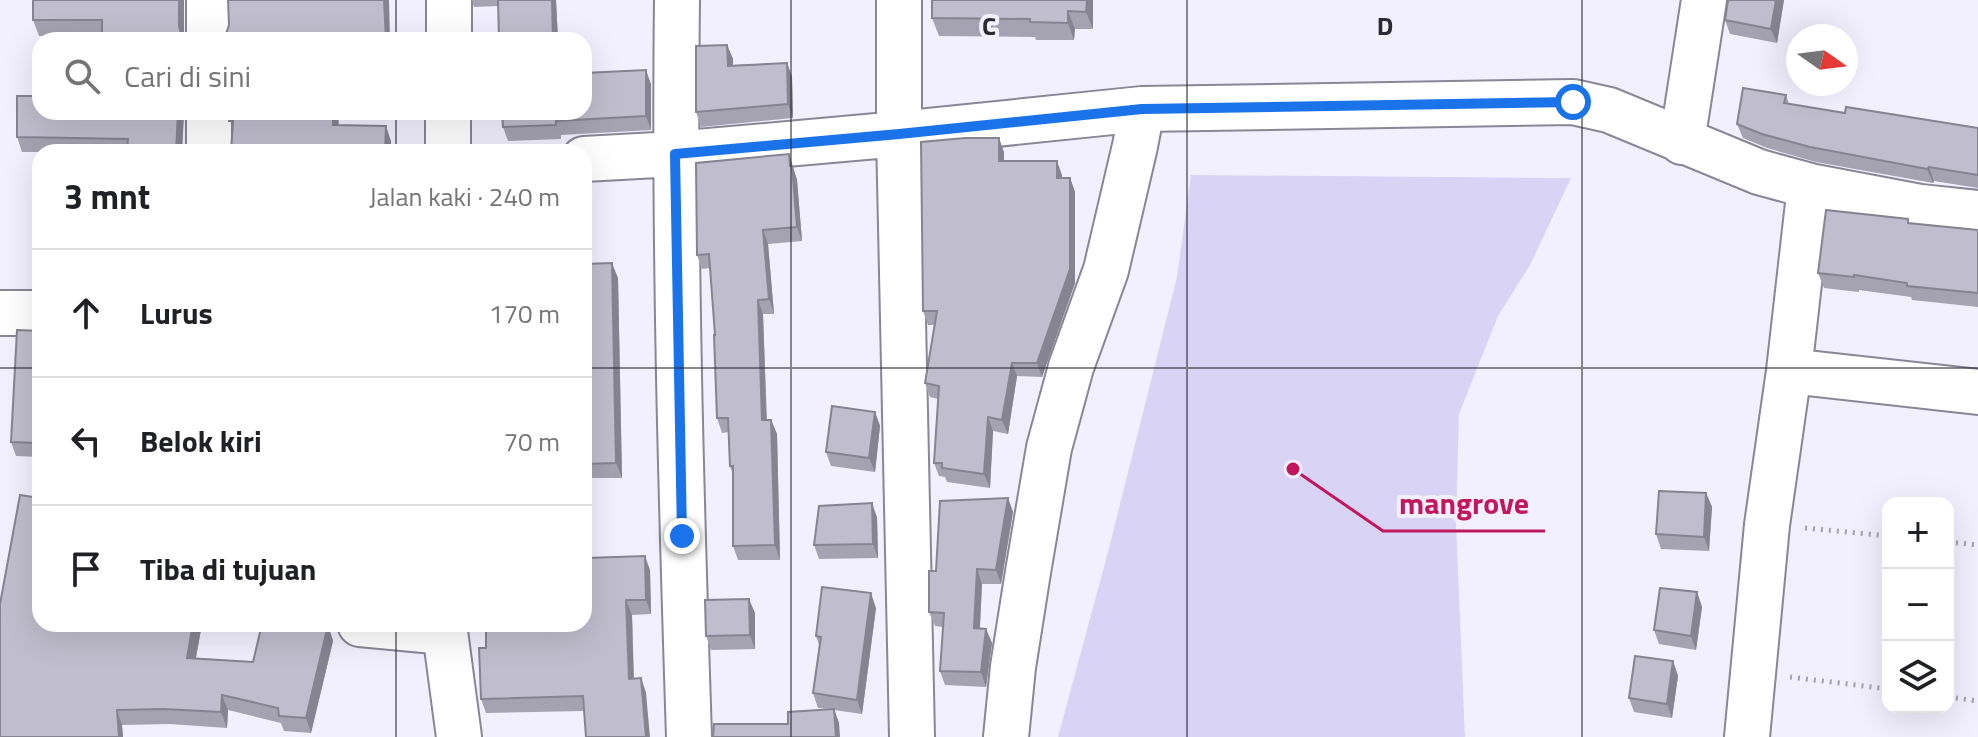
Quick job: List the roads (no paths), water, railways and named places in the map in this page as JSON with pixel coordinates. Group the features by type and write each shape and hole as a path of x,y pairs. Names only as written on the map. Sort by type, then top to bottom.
{"street":[{"path":"209,0 209,32"},
{"path":"449,0 449,32"},
{"path":"677,0 675,154 689,737"},
{"path":"899,0 912,737"},
{"path":"1682,142 1704,0"},
{"path":"592,159 899,134 1147,109 1573,102 1609,110 1759,172 1810,186 1921,207 1978,213"},
{"path":"1006,737 1025,585 1049,448 1071,367 1106,270 1147,109"},
{"path":"209,120 209,144"},
{"path":"448,120 448,144"},
{"path":"1747,737 1767,525 1789,371 1810,186"},
{"path":"0,313 32,313"},
{"path":"1789,371 1978,392"},
{"path":"446,632 459,737"}],"place":[{"name":"mangrove","path":"1293,469"}]}
